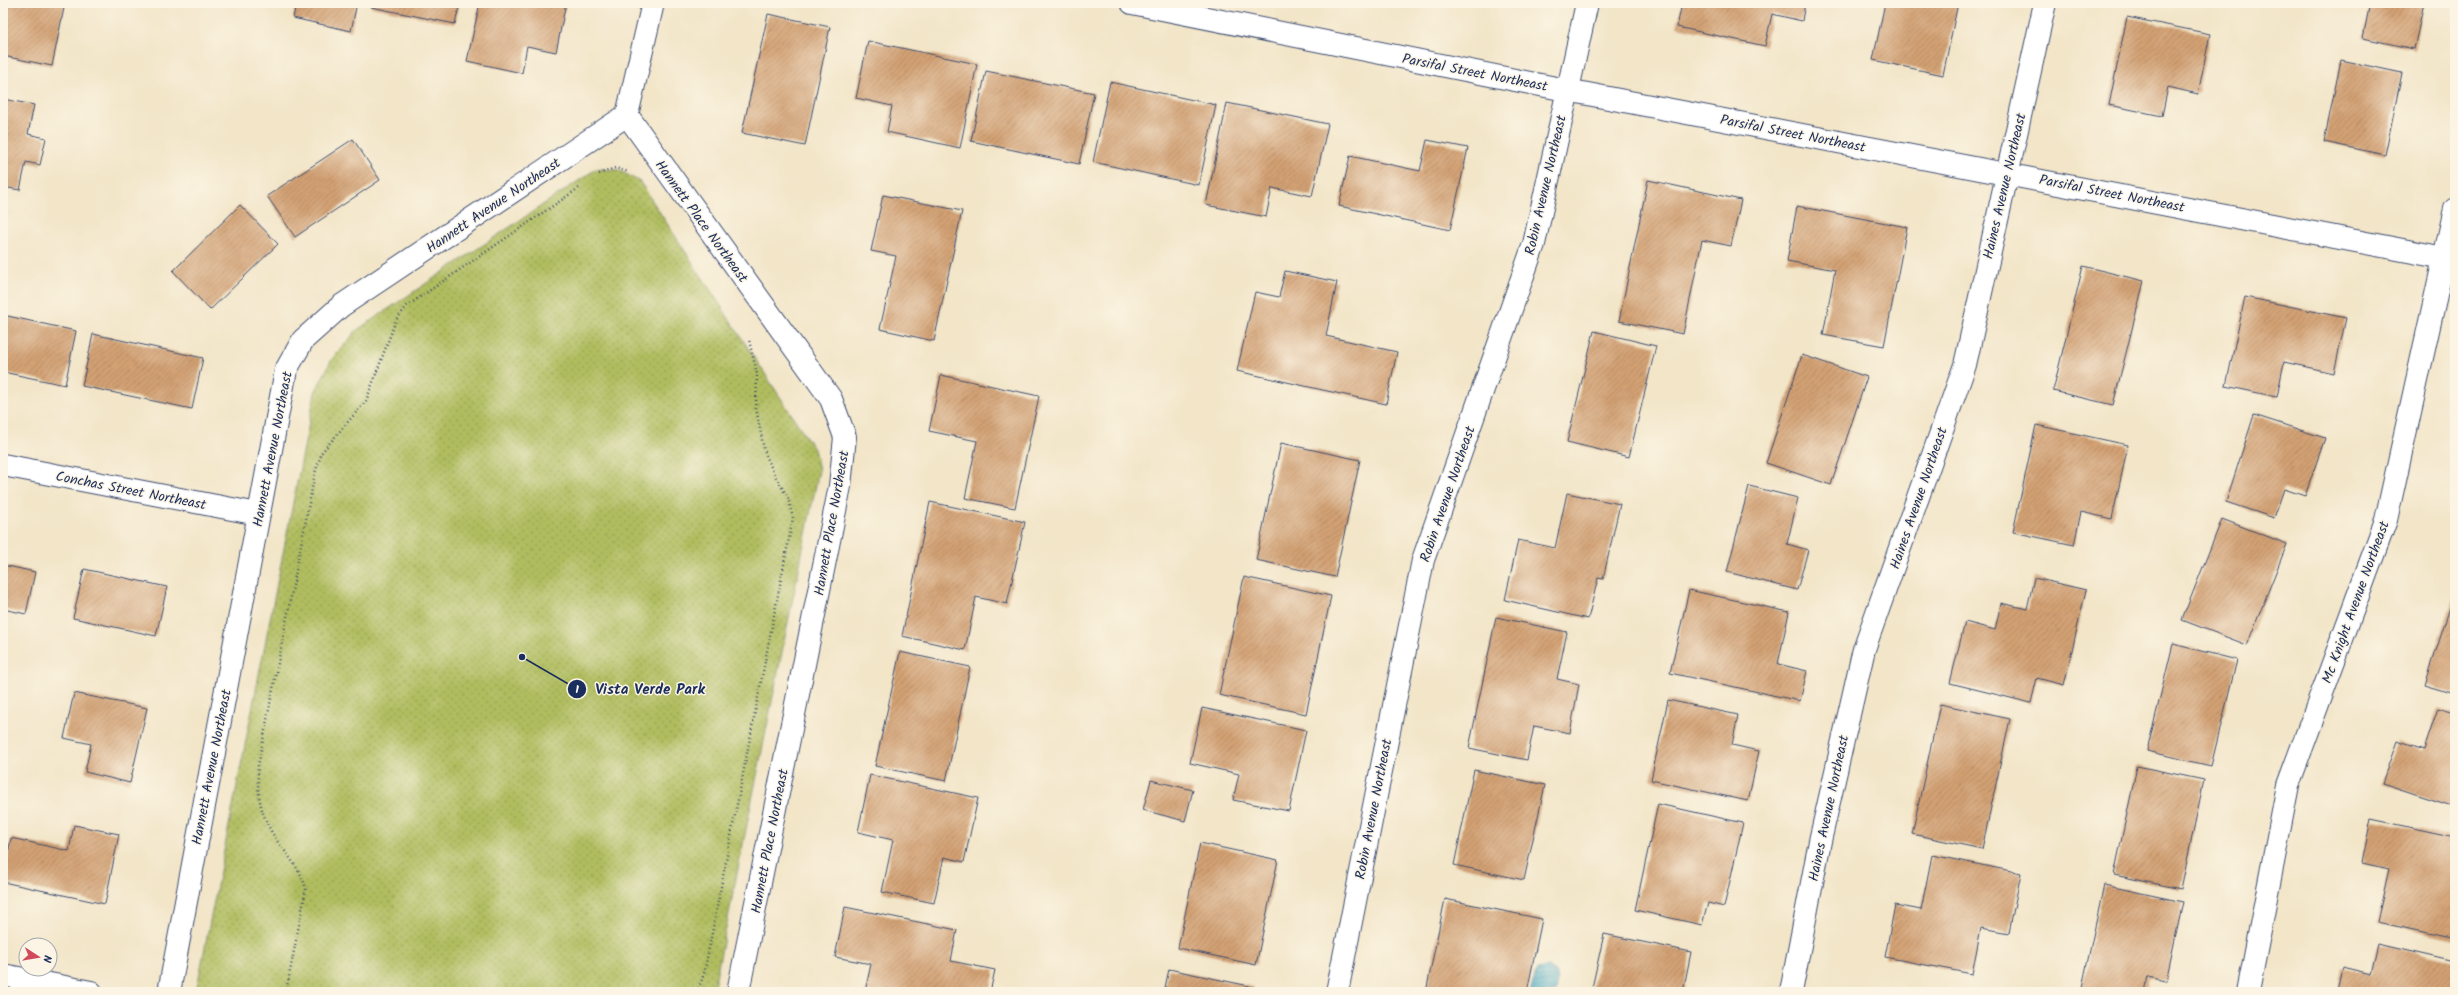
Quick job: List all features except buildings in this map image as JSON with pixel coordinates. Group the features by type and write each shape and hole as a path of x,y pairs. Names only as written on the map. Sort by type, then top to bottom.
{"street":[{"path":"627,115 653,3"},
{"name":"Parsifal Street Northeast","path":"1133,3 1567,90 2449,258"},
{"name":"Robin Avenue Northeast","path":"1337,992 1423,560 1534,244 1587,3"},
{"name":"Haines Avenue Northeast","path":"1790,992 1820,841 1864,649 1965,365 2045,3"},
{"name":"Hannett Avenue Northeast","path":"169,992 286,370 302,340 341,306 627,115"},
{"name":"Hannett Place Northeast","path":"627,115 831,399 845,437 840,486 738,992"},
{"name":"Mc Knight Avenue Northeast","path":"2248,992 2288,785 2386,520 2449,258 2455,209"},
{"name":"Conchas Street Northeast","path":"3,465 258,514"},
{"path":"3,975 91,992"}],"path":[{"path":"594,177 615,168 633,173"},
{"path":"286,992 306,889 302,875 277,840 265,818 258,794 258,766 315,473 322,452 366,401 396,320 407,306 581,186"},
{"path":"697,992 706,967 793,518 788,498 773,472 764,450 756,408 757,374 747,334"}],"green space":[{"path":"596,169 619,170 640,182 814,449 819,470 713,992 196,992 315,392 332,359 357,330"}],"water":[{"path":"1548,967 1557,974 1558,981 1556,992 1530,992 1537,970"}],"place":[{"name":"Vista Verde Park","path":"522,657"}]}
